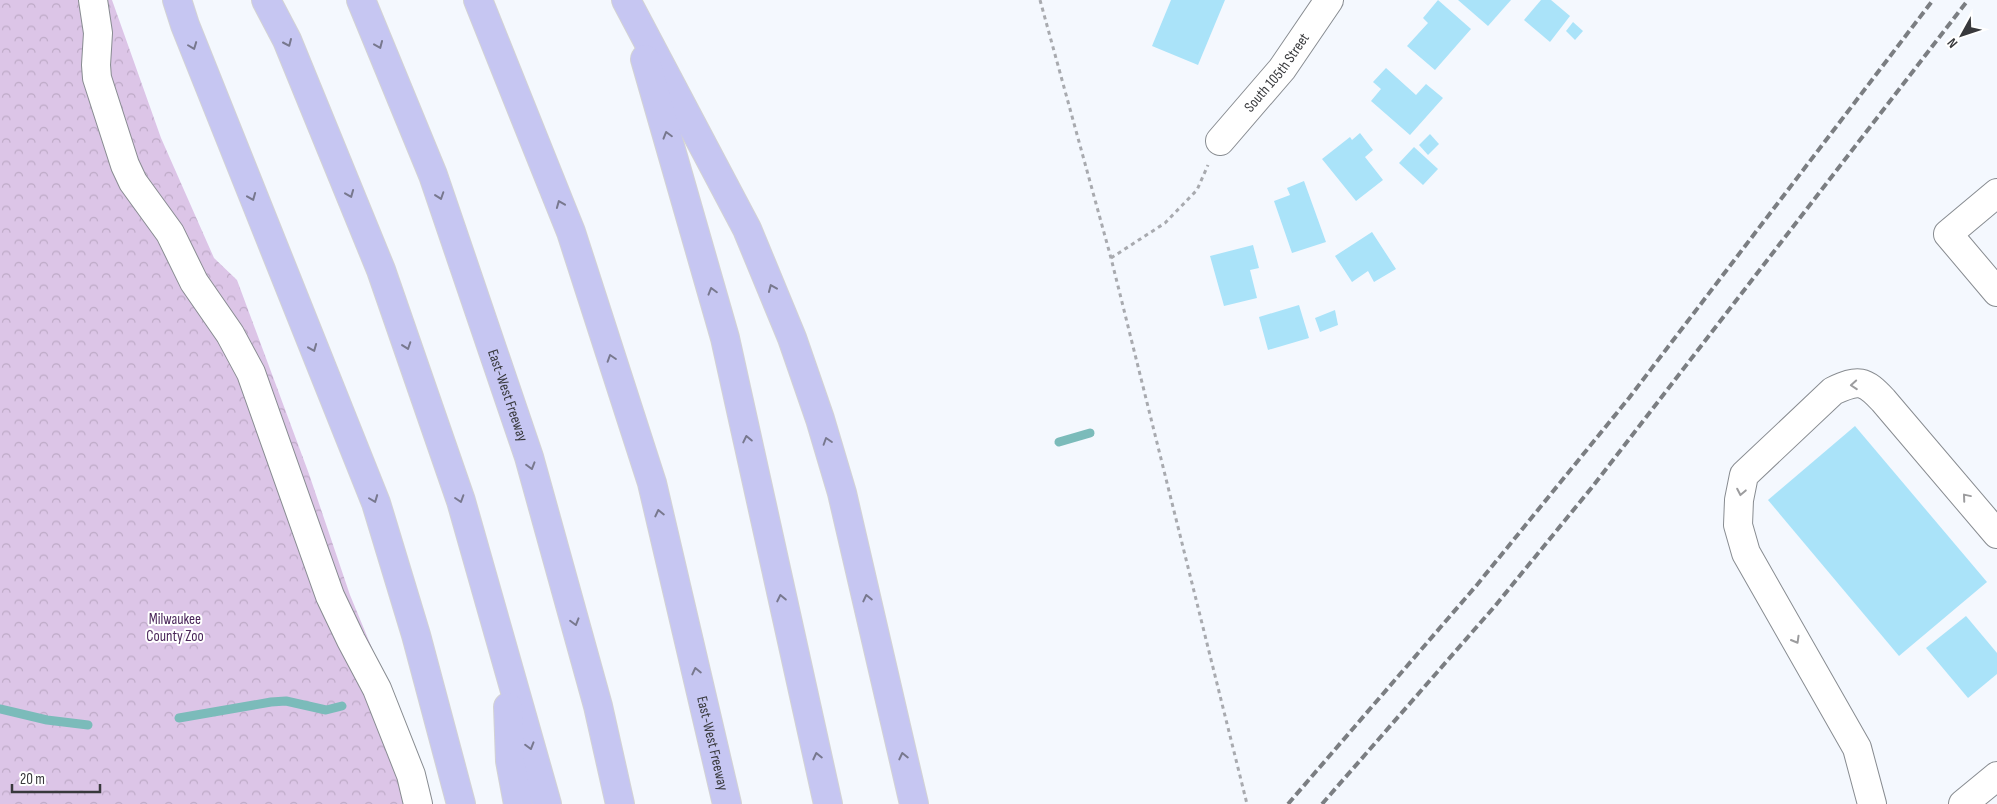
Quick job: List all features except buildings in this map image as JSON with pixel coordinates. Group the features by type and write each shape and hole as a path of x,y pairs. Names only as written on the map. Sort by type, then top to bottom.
{"highway":[{"path":"177,0 185,26 245,179 376,503 416,635 461,804"},
{"path":"266,0 287,40 381,270 460,501 547,804"},
{"name":"East-West Freeway","path":"361,0 433,175 529,457 598,706 620,804"},
{"name":"East-West Freeway","path":"478,0 571,232 652,483 727,804"},
{"path":"621,0 646,62 725,338 828,804"},
{"path":"626,0 747,229 792,338 842,493 914,804"},
{"path":"506,666 510,761 518,804"}],"street":[{"path":"93,0 98,33 97,78 125,164 133,182 174,241 194,282 230,334 251,373 330,596 377,689 411,776 418,804"},
{"name":"South 105th Street","path":"1220,141 1282,68 1329,0"},
{"path":"1997,193 1948,234 1997,292"},
{"path":"1872,804 1857,748 1746,553 1738,525 1739,500 1744,475 1833,391 1845,385 1858,383 1868,385 1883,400 1997,534"},
{"path":"1963,804 1997,776"}],"path":[{"path":"1040,0 1112,258 1247,804"},
{"path":"1112,258 1165,223 1196,190 1220,141"}],"green space":[{"name":"Milwaukee County Zoo","path":"0,0 112,0 161,138 214,258 237,280 309,474 350,595 424,774 431,804 0,804"}],"waterway":[{"path":"1059,442 1090,433"},
{"path":"179,718 271,702 286,701 326,710 342,706"},
{"path":"0,709 47,720 88,725"}],"railway":[{"path":"1288,804 1476,586 1629,398 1933,0"},
{"path":"1322,804 1495,606 1593,486 1968,0"}]}
